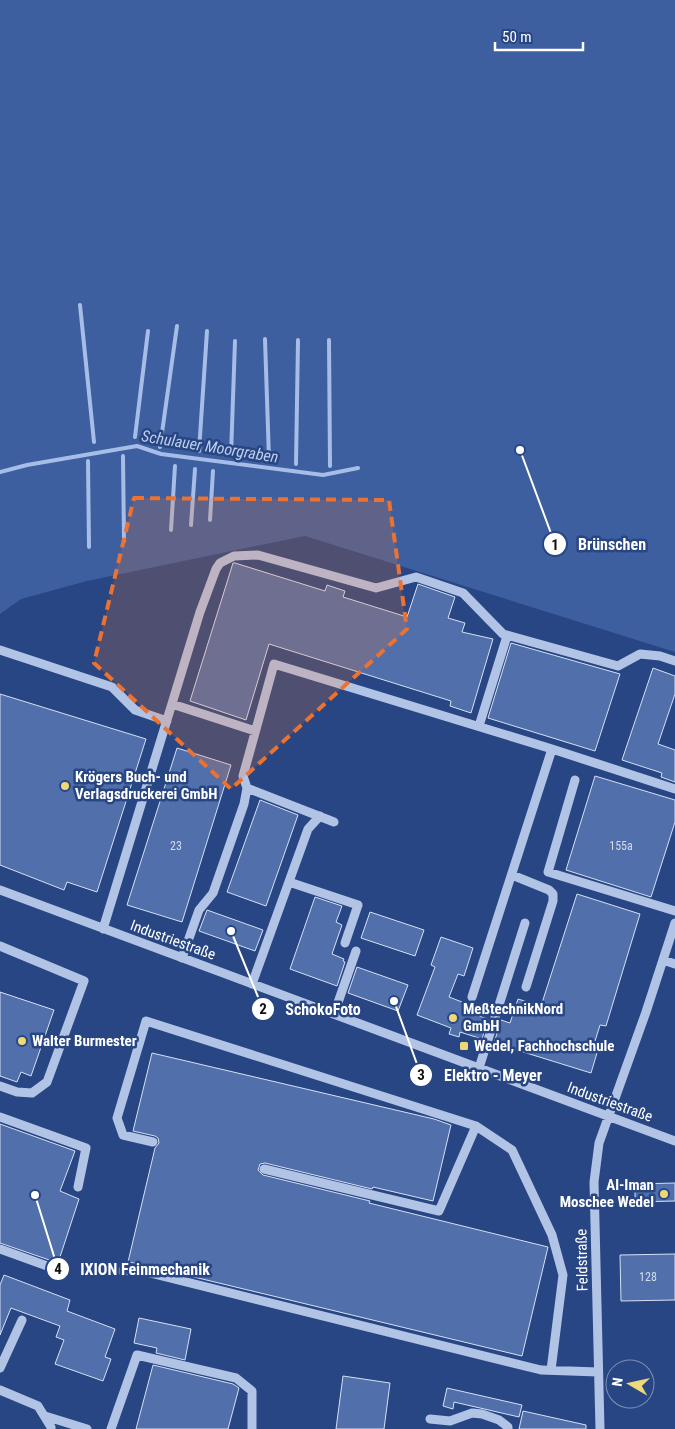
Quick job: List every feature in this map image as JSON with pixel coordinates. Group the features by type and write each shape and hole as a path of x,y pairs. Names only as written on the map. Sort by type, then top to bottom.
{"street":[{"path":"103,929 200,612 216,569 220,563 234,556 258,555 376,588 416,577 463,592 503,634 508,636 618,666 640,654 660,656 675,661"},
{"path":"479,726 508,636"},
{"path":"0,650 112,687 135,710 166,722"},
{"path":"182,958 199,910 214,894 244,804 247,788 243,776 274,664 479,726 675,789"},
{"path":"172,704 255,731"},
{"path":"472,997 552,749"},
{"path":"575,780 548,872 675,911"},
{"path":"247,788 334,822"},
{"path":"252,984 308,830 320,816"},
{"path":"512,875 549,890 553,894 553,901 526,987"},
{"path":"289,882 358,905 345,943"},
{"name":"Industriestraße","path":"0,890 675,1141"},
{"path":"479,1068 525,923"},
{"name":"Feldstraße","path":"600,1429 594,1182 599,1143 675,923"},
{"path":"0,946 84,981 47,1082 32,1093 17,1092 0,1086"},
{"path":"334,1014 356,951"},
{"path":"663,960 675,964"},
{"path":"153,1142 123,1135 117,1118 146,1021 476,1126 512,1150 552,1235 563,1275 551,1370"},
{"path":"0,1117 86,1148 78,1187"},
{"path":"264,1170 439,1211 476,1126"},
{"path":"0,1249 61,1271"},
{"path":"122,1271 138,1270 541,1370 598,1372"},
{"path":"0,1368 22,1320"},
{"path":"111,1429 137,1355 236,1378 252,1391 252,1429"},
{"path":"0,1390 38,1406 51,1429"},
{"path":"430,1419 450,1422 472,1413 482,1414 499,1420 508,1429"},
{"path":"45,1416 87,1429"}],"highlighted area":[{"path":"134,498 389,500 407,629 231,789 94,663"}],"shaded area":[{"path":"0,0 675,0 675,652 305,536 87,581 21,599 0,614"}],"building":[{"path":"233,563 325,591 327,585 345,591 343,597 407,617 418,584 455,597 448,618 465,623 462,632 493,639 471,713 450,706 451,701 269,644 246,720 190,701"},
{"path":"511,643 620,674 595,751 488,718"},
{"path":"653,668 675,676 675,694 658,744 675,750 675,782 661,777 662,773 622,760"},
{"name":"Krögers Buch- und Verlagsdruckerei GmbH","path":"0,694 146,739 97,892 67,882 64,890 0,865"},
{"path":"177,748 231,765 182,922 127,905"},
{"path":"595,776 675,800 675,822 651,897 566,870"},
{"path":"260,800 298,815 266,906 227,892"},
{"path":"577,894 640,914 606,1026 600,1025 592,1051 597,1053 591,1073 494,1043 501,1020 510,1023 518,999 541,1006"},
{"path":"315,897 342,906 336,922 342,925 332,954 344,959 343,961 345,962 337,986 290,969"},
{"path":"207,910 263,930 255,951 199,931"},
{"path":"370,912 424,930 415,956 361,938"},
{"path":"441,937 473,948 464,976 458,974 449,997 470,1005 468,1012 488,1019 482,1039 460,1032 459,1037 449,1034 451,1028 417,1015 435,967 431,965"},
{"path":"357,967 408,985 398,1011 348,993"},
{"name":"Walter Burmester","path":"0,992 54,1010 31,1076 21,1072 17,1082 0,1076"},
{"path":"152,1053 434,1119 451,1125 433,1201 373,1187 372,1189 265,1163 260,1164 258,1170 263,1175 548,1247 522,1356 128,1262 155,1148 159,1143 158,1138 155,1136 133,1131"},
{"path":"0,1124 75,1151 60,1191 79,1199 58,1263 0,1243"},
{"path":"675,1183 675,1201 635,1202 635,1184"},
{"path":"675,1254 675,1300 621,1301 620,1255"},
{"path":"4,1275 70,1300 67,1311 115,1329 105,1357 111,1359 103,1381 55,1364 64,1340 56,1337 60,1326 11,1308 0,1335 0,1285"},
{"path":"139,1318 191,1329 185,1360 156,1353 157,1348 134,1343"},
{"path":"153,1365 233,1384 239,1388 228,1429 136,1429"},
{"path":"343,1376 390,1383 384,1429 336,1429"},
{"path":"447,1388 522,1405 519,1417 454,1402 453,1409 443,1406"},
{"path":"523,1411 586,1425 586,1429 519,1429"}],"waterway":[{"path":"80,305 94,442"},
{"path":"160,447 177,326"},
{"path":"135,437 148,331"},
{"path":"199,451 207,331"},
{"path":"265,339 269,459"},
{"path":"296,464 298,340"},
{"path":"329,340 330,466"},
{"path":"231,455 235,341"},
{"name":"Schulauer Moorgraben","path":"0,472 27,465 137,446 161,454 323,475 358,468"},
{"path":"123,456 124,541"},
{"path":"88,461 89,547"},
{"path":"171,530 175,466"},
{"path":"191,525 195,469"},
{"path":"210,520 213,471"}],"place":[{"name":"Brünschen","path":"520,450"},
{"name":"Krögers Buch- und Verlagsdruckerei GmbH","path":"65,786"},
{"name":"SchokoFoto","path":"231,931"},
{"name":"Elektro - Meyer","path":"394,1001"},
{"name":"MeßtechnikNord GmbH","path":"453,1018"},
{"name":"Walter Burmester","path":"22,1041"},
{"name":"Wedel, Fachhochschule","path":"464,1046"},
{"name":"Al-Iman Moschee Wedel","path":"664,1194"},
{"name":"IXION Feinmechanik","path":"35,1195"}]}
